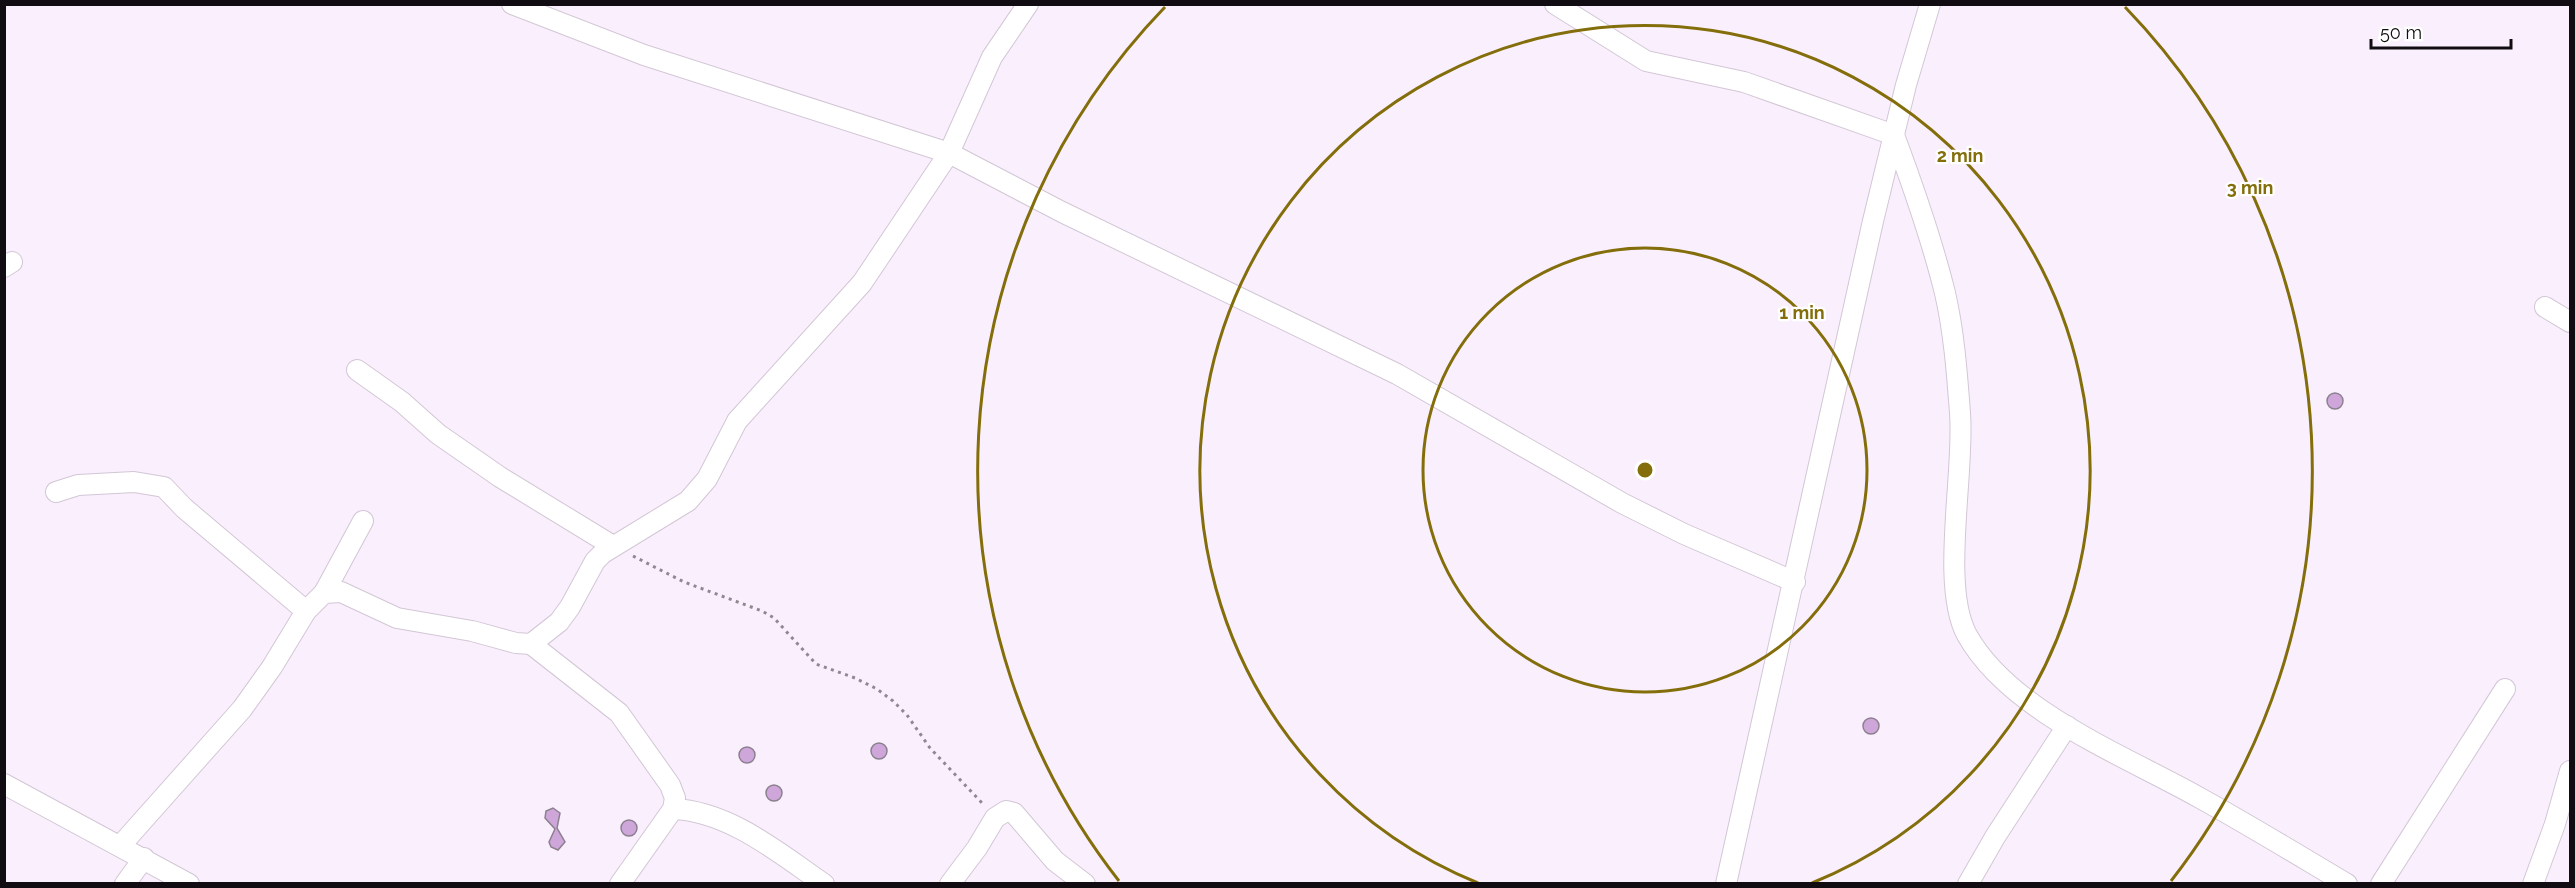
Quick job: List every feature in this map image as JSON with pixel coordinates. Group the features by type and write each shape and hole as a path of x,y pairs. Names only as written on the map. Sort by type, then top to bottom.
{"street":[{"path":"512,4 644,55 949,153 1062,212 1397,374 1622,503 1684,534 1795,582"},
{"path":"531,644 559,622 570,607 595,561 612,546 688,501 707,479 737,421 862,283 949,153 992,57 1028,4"},
{"path":"1555,4 1646,61 1744,82 1894,135"},
{"path":"1726,884 1795,582 1873,221 1906,85 1930,4"},
{"path":"1894,135 1945,293 1955,354 1961,418 1955,560 1958,600 1966,634 1985,660 2012,688 2067,726 2199,797 2347,884"},
{"path":"2545,307 2571,322"},
{"path":"357,370 473,458 612,546"},
{"path":"56,492 78,485 134,482 164,487 306,611"},
{"path":"121,845 242,710 306,611 324,592 363,521"},
{"path":"324,592 340,592 397,618 472,631 516,643 531,644 619,713 670,785 675,798 673,809 620,884"},
{"path":"2381,884 2505,689"},
{"path":"1968,884 1995,837 2067,726"},
{"path":"2533,884 2571,771"},
{"path":"4,784 121,845 189,884"},
{"path":"673,809 707,813 727,822 824,884"},
{"path":"950,884 1001,812 1014,813 1055,861 1085,884"},
{"path":"125,884 144,858"}],"path":[{"path":"612,546 684,582 762,611 774,618 816,663 877,689 907,715 930,748 995,818"}],"building":[{"path":"2335,393 2341,395 2343,401 2341,407 2335,409 2329,407 2327,401 2329,395"},
{"path":"1871,718 1877,720 1879,726 1877,732 1871,734 1865,732 1863,726 1865,720"},
{"path":"879,743 885,745 887,751 885,757 879,759 873,757 871,751 873,745"},
{"path":"747,747 753,749 755,755 753,761 747,763 741,761 739,755 741,749"},
{"path":"774,785 780,787 782,793 780,799 774,801 768,799 766,793 768,787"},
{"path":"553,808 560,813 557,828 565,842 558,850 551,847 549,842 555,829 545,818 546,811"},
{"path":"629,820 635,822 637,828 635,834 629,836 623,834 621,828 623,822"}]}
